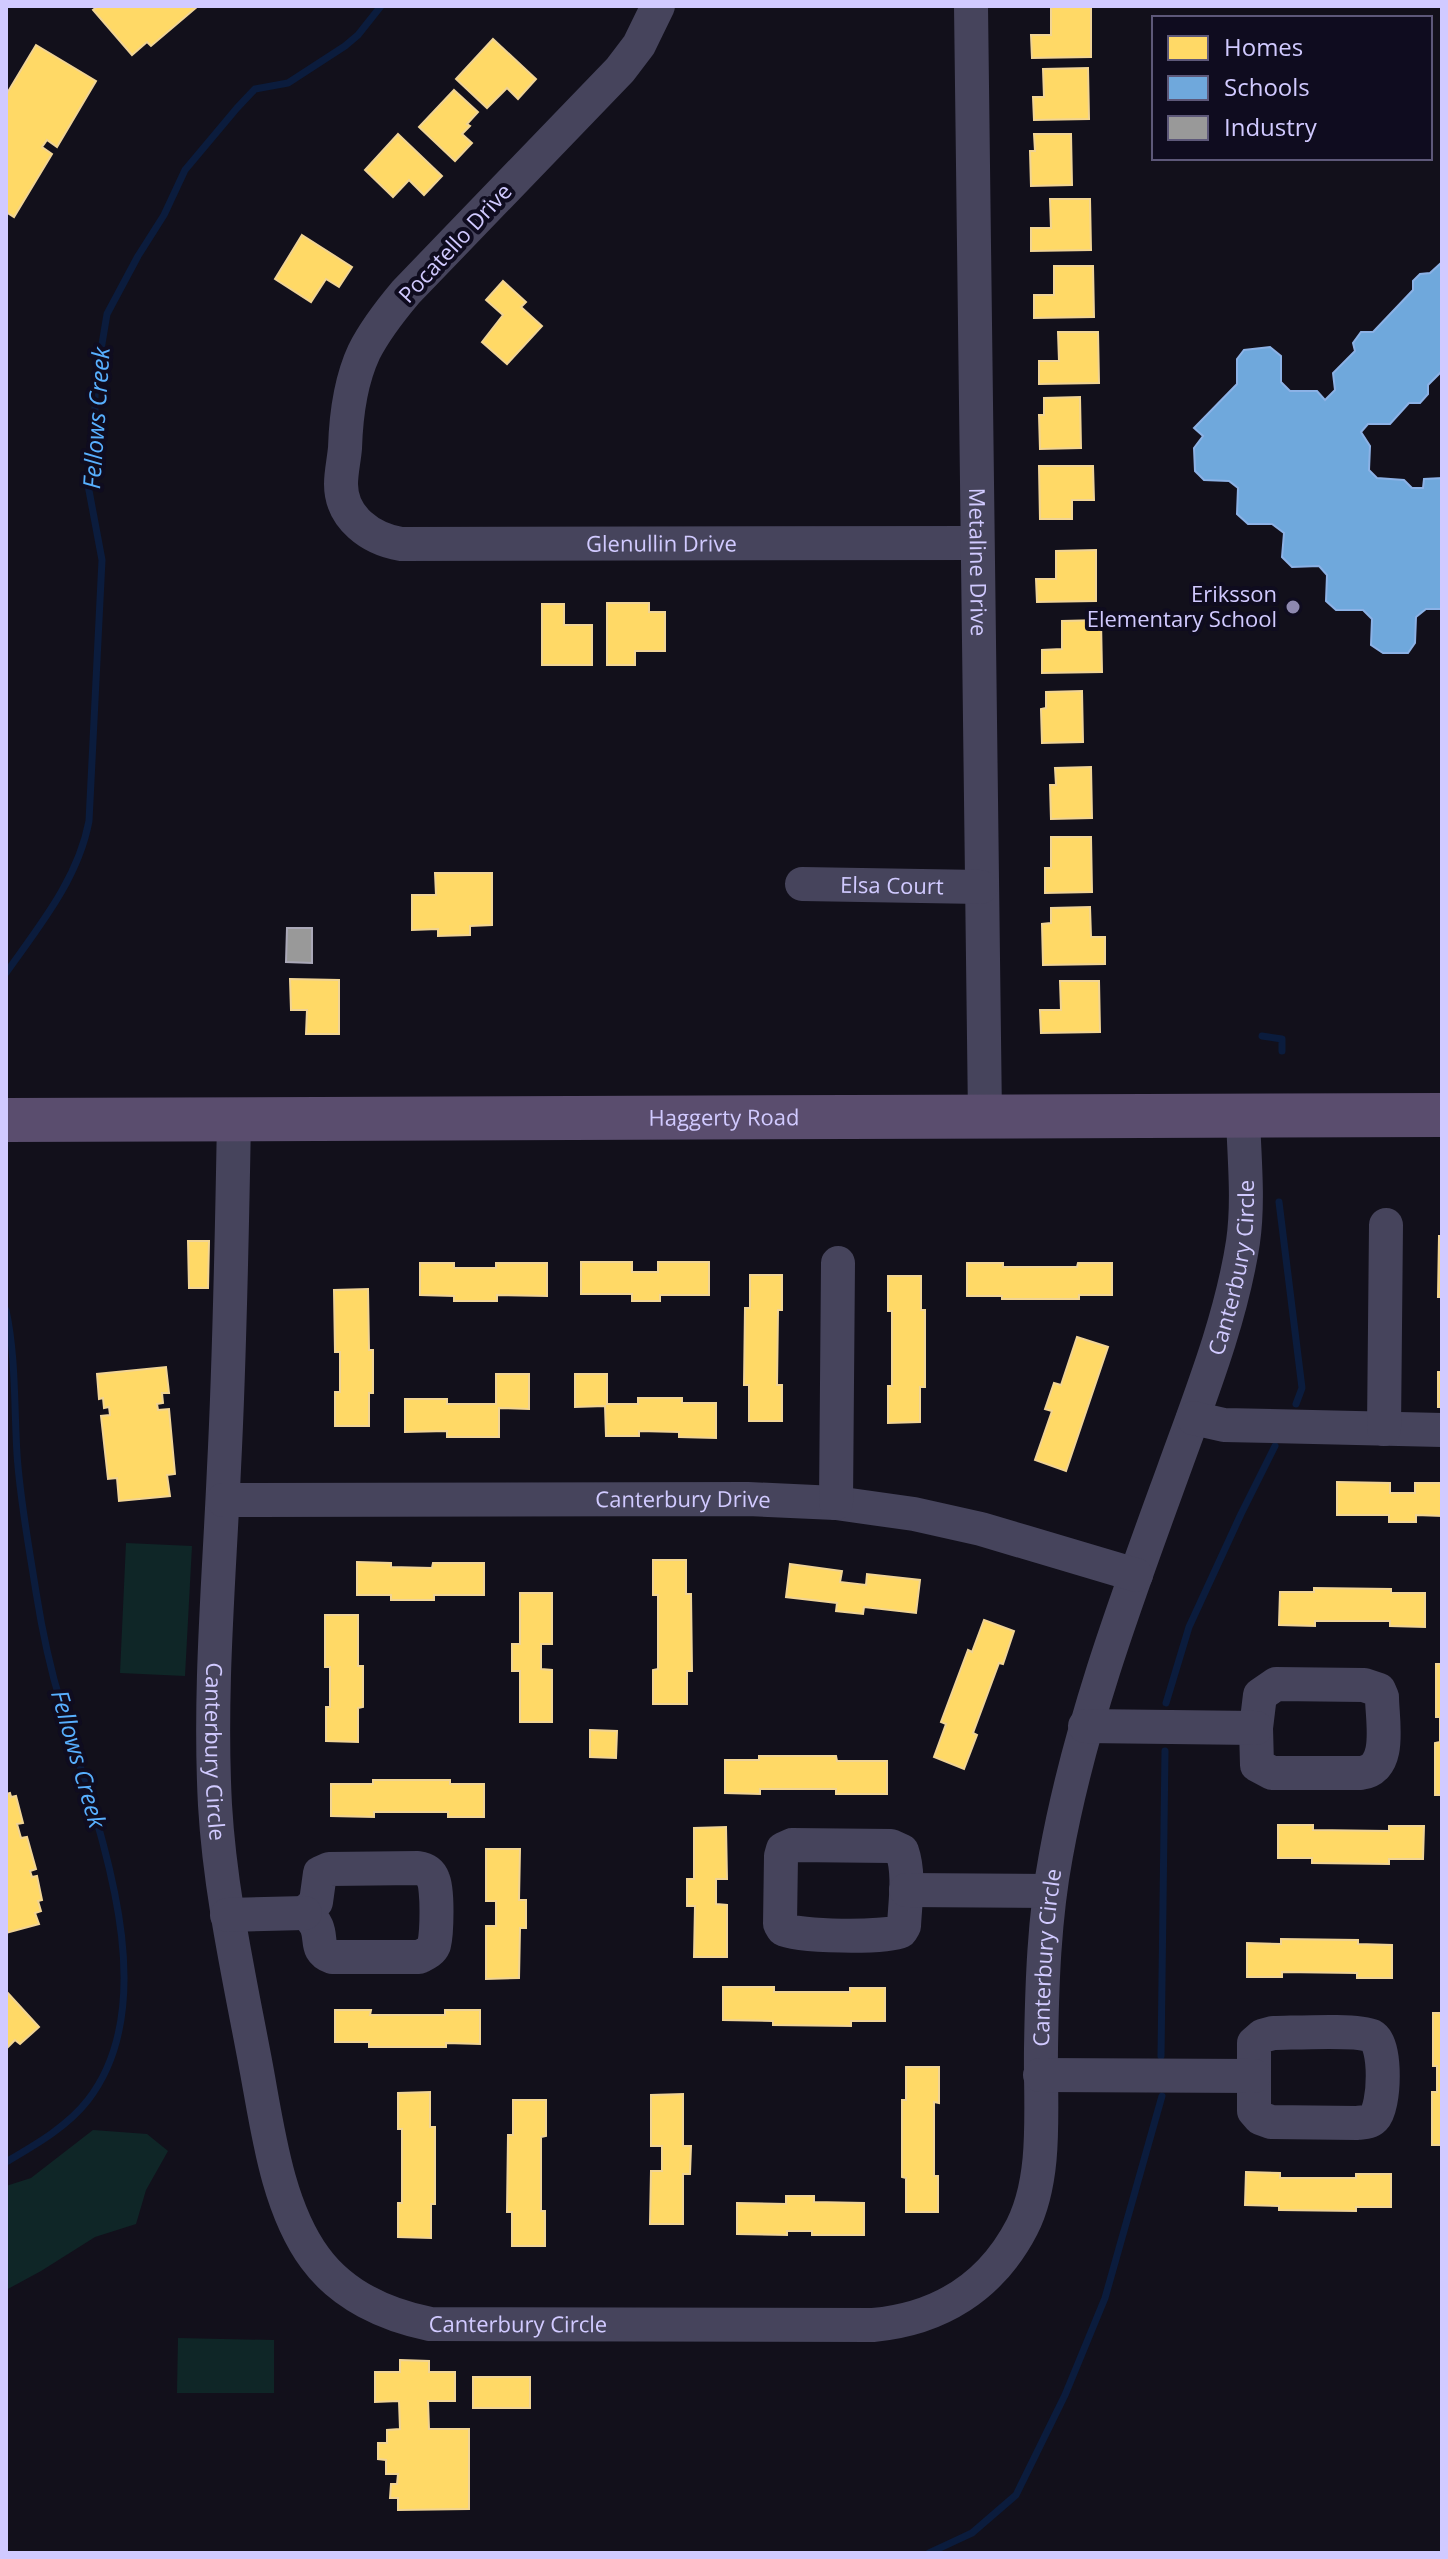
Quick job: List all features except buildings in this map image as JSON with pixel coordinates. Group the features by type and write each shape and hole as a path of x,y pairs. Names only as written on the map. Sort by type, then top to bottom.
{"main road":[{"name":"Haggerty Road","path":"21,1120 1442,1115"}],"street":[{"name":"Pocatello Drive","path":"354,518 343,500 341,485 345,422 350,391 363,355 380,324 406,292 620,70 639,45 658,6"},
{"name":"Metaline Drive","path":"971,6 985,1117"},
{"name":"Glenullin Drive","path":"354,518 376,537 401,544 977,543"},
{"name":"Elsa Court","path":"802,884 981,887"},
{"name":"Canterbury Circle","path":"234,1118 223,1500 215,1615 213,1734 219,1851 227,1915 259,2081 282,2191 291,2217 316,2259 334,2280 357,2296 405,2319 445,2324 873,2325 911,2319 941,2309 968,2294 993,2270 1026,2218 1036,2188 1042,1983 1050,1891 1066,1801 1085,1726 1193,1418 1236,1280 1243,1238 1246,1185 1243,1115"},
{"path":"1384,1429 1386,1225"},
{"path":"836,1503 838,1263"},
{"path":"1193,1418 1224,1425 1442,1430"},
{"name":"Canterbury Drive","path":"223,1500 748,1499 836,1503 914,1514 981,1529 1136,1575"},
{"path":"1085,1726 1256,1728"},
{"path":"906,1890 1050,1891"},
{"path":"227,1915 305,1913"},
{"path":"1040,2075 1254,2076"}],"green space":[{"path":"126,1543 192,1546 185,1676 120,1673"},
{"path":"93,2130 147,2134 168,2151 146,2190 136,2224 95,2237 6,2290 6,2186 31,2178"},
{"path":"178,2338 274,2340 274,2393 177,2393"}],"waterway":[{"name":"Fellows Creek","path":"6,973 67,882 84,842 89,821 102,560 88,485 95,386 107,314 164,215 185,170 237,108 255,89 288,83 345,46 381,6"},
{"path":"1262,1036 1282,1039 1282,1051"},
{"path":"1279,1202 1302,1388 1296,1404"},
{"name":"Fellows Creek","path":"6,1310 13,1364 20,1489 41,1620 57,1690 105,1851 117,1905 123,1958 122,2010 111,2057 88,2100 60,2127 6,2162"},
{"path":"1166,1703 1189,1627 1275,1446"},
{"path":"1161,2056 1165,1751"},
{"path":"929,2553 972,2533 1016,2495 1065,2395 1105,2298 1162,2096"}],"place":[{"name":"Eriksson Elementary School","path":"1293,607"}]}
